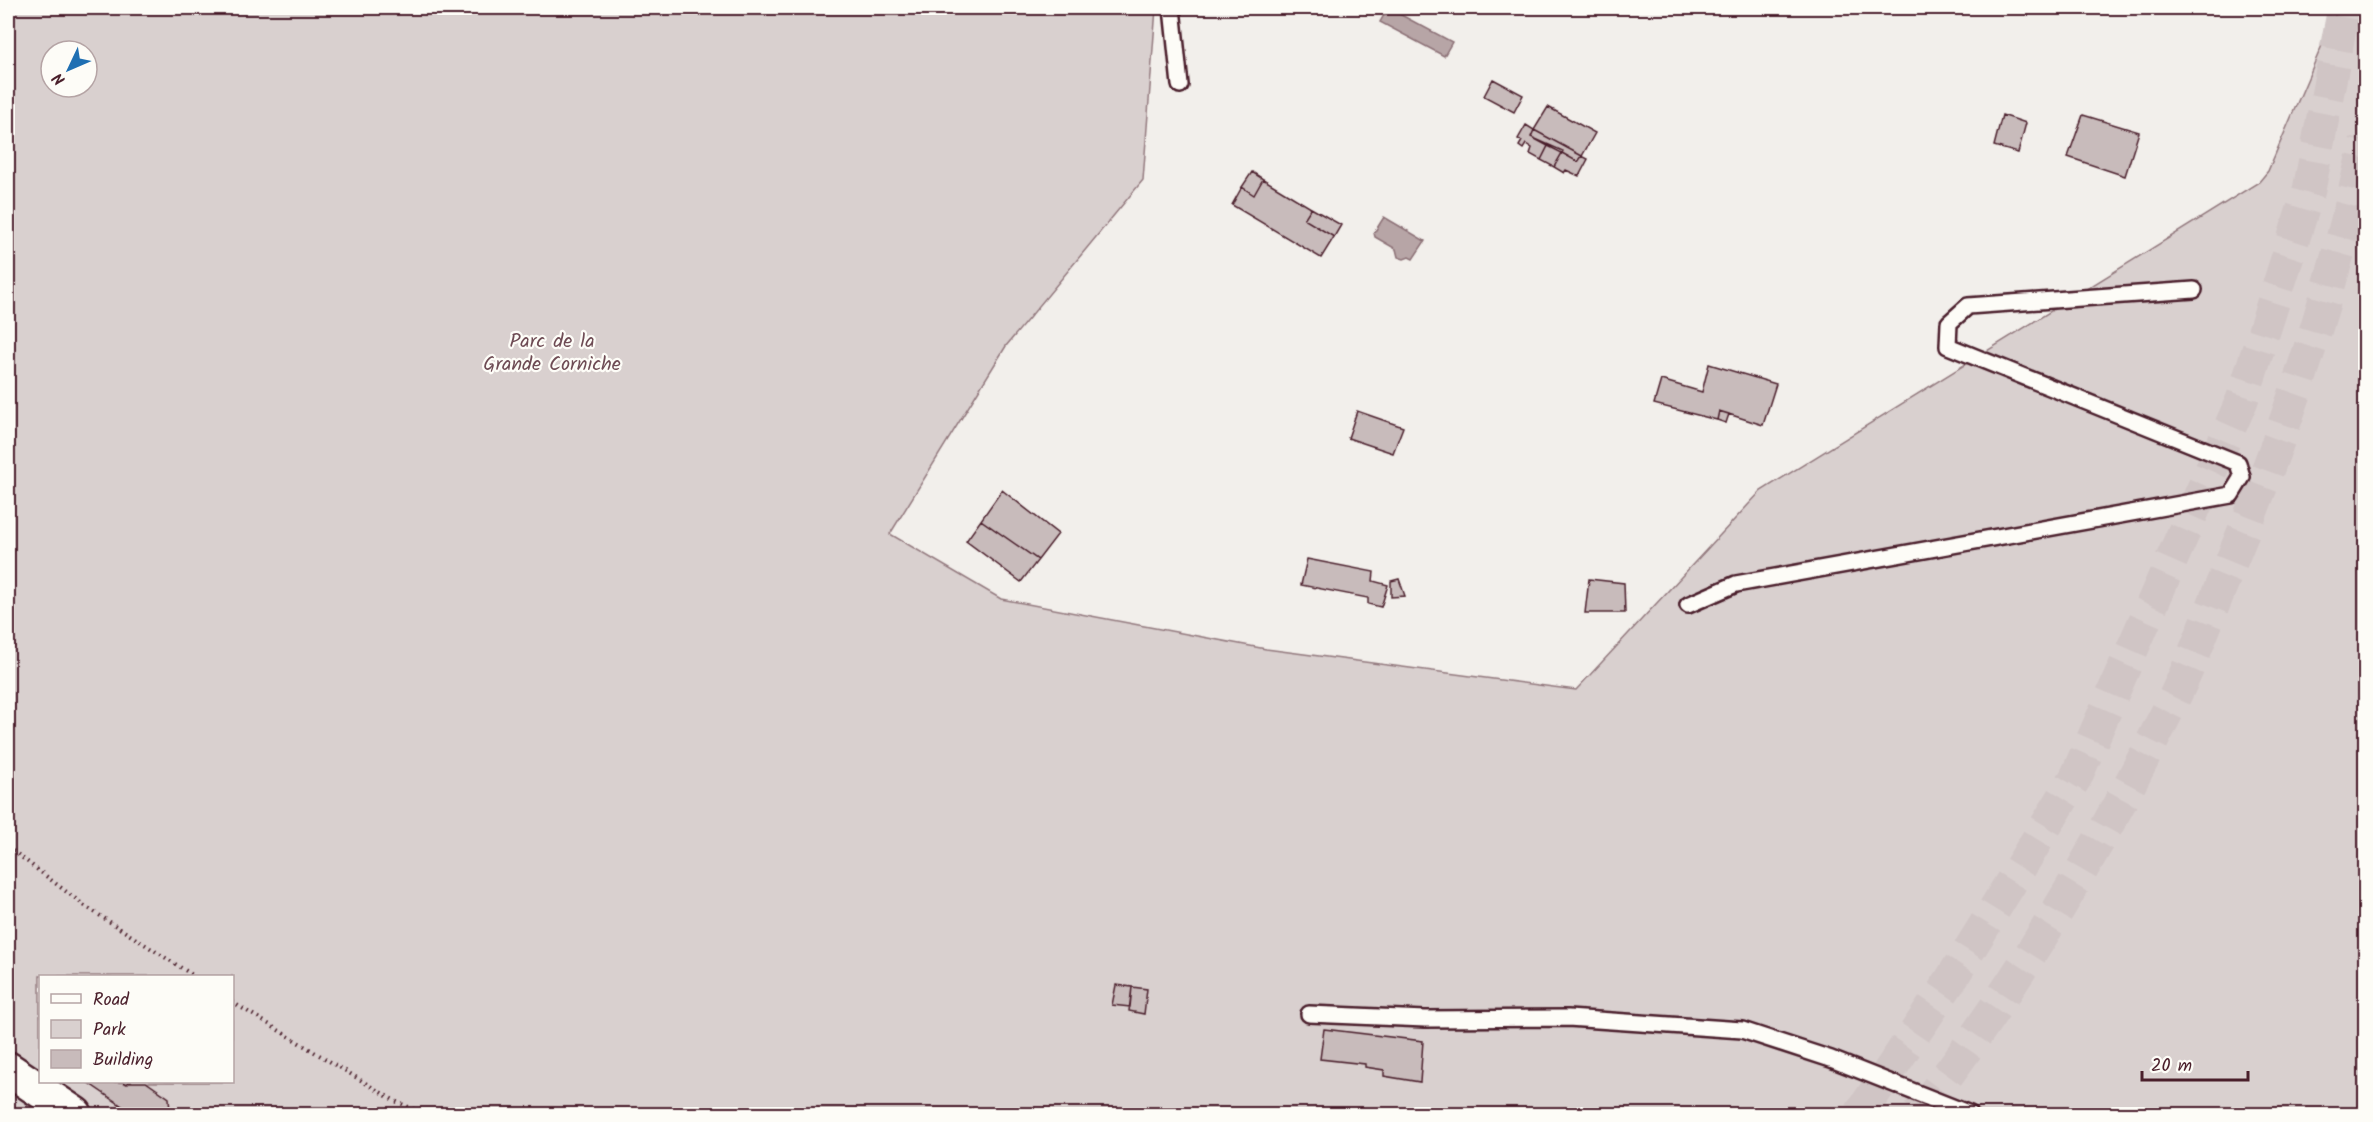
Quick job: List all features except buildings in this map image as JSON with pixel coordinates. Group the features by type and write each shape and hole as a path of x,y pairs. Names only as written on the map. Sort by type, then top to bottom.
{"main road":[{"path":"8,1069 75,1114"}],"lane":[{"path":"1172,8 1180,85"},
{"path":"1688,605 1736,584 2231,495 2242,477 2238,463 1948,346 1950,323 1968,306 2194,290"},
{"path":"1310,1014 1425,1019 1568,1018 1742,1030 1831,1059 1970,1114"}],"path":[{"path":"8,847 85,906 192,975"},
{"path":"234,1003 395,1101 425,1114"}],"green space":[{"name":"Parc de la Grande Corniche","path":"8,8 1156,8 1143,180 1006,346 890,534 1001,599 1266,649 1576,690 1761,491 2259,182 2268,171 2338,8 2365,8 2365,1114 8,1114"}],"shaded area":[{"path":"1388,8 1452,42 1444,56 1380,22"},
{"path":"1384,217 1425,241 1413,259 1398,257 1396,249 1375,237 1374,233"}],"tunnel":[{"path":"1860,1114 1950,981 2076,777 2242,400 2309,190 2344,8"},
{"path":"1918,1114 1990,1015 2058,911 2119,804 2183,680 2287,418 2338,253 2366,141"}]}
